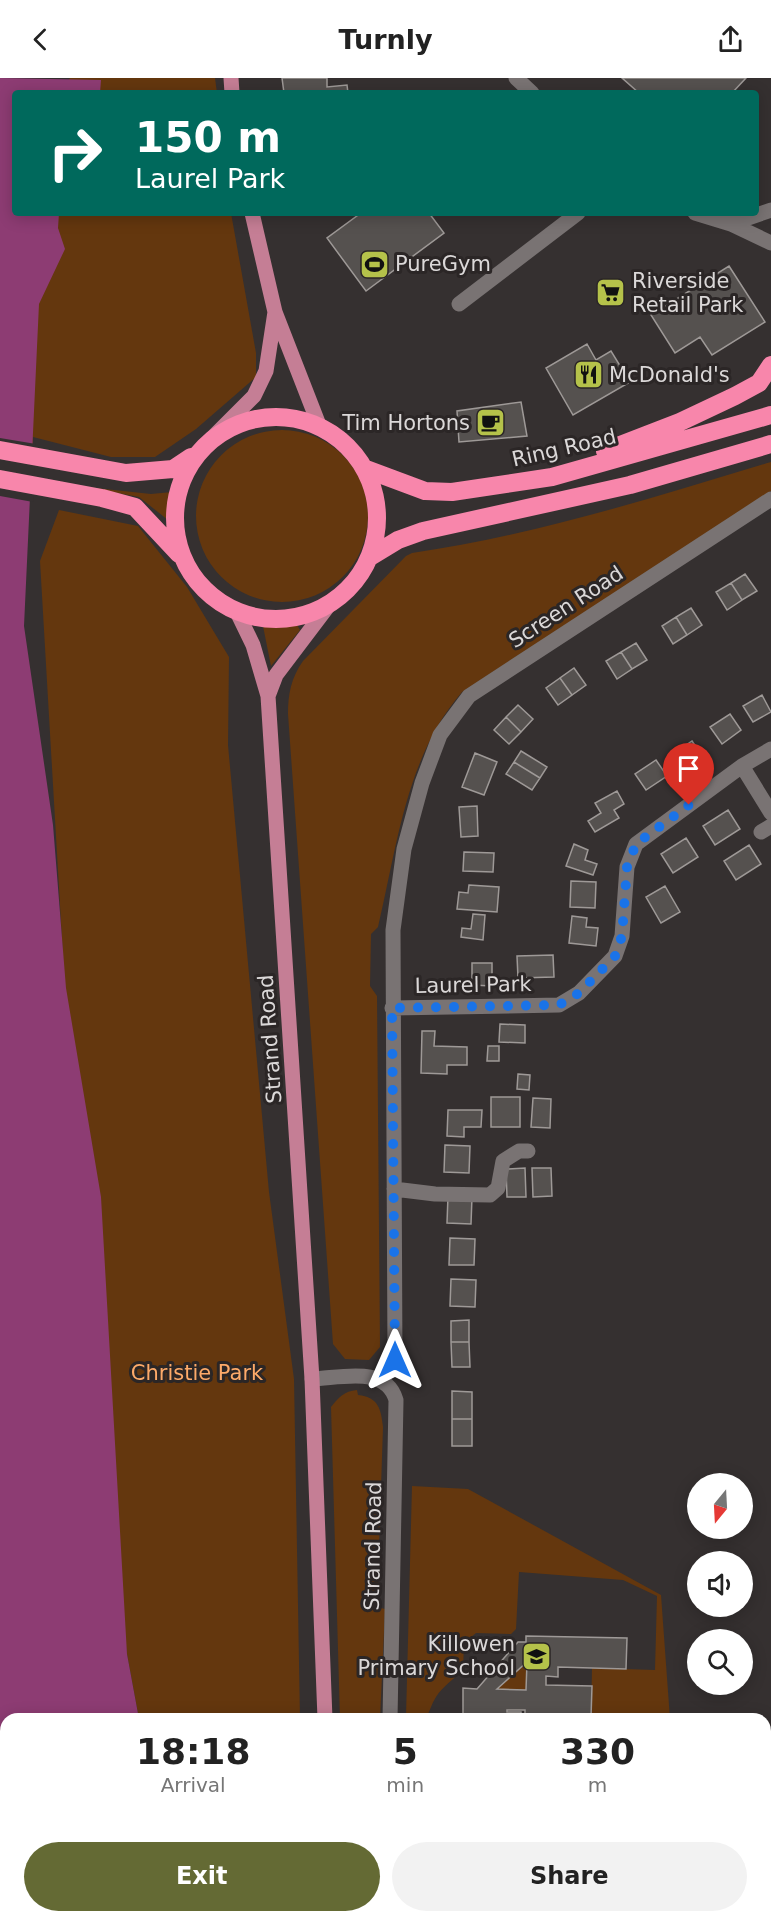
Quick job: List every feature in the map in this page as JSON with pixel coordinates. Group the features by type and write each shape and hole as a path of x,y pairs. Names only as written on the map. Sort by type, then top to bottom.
{"highway":[{"path":"552,477 591,456 680,422 735,396 759,382 771,365"},
{"name":"Ring Road","path":"366,469 425,491 453,492 552,477 771,415"},
{"path":"0,450 108,470 141,473 173,469 212,438 229,427 248,420 272,416 296,418 319,425 346,443 366,469 376,498 378,528 370,557 355,583 329,605 299,617 268,619 237,612 214,599 195,580 182,557 135,507 102,498 0,479"},
{"path":"370,557 398,540 423,531 630,485 771,444"},
{"path":"182,557 175,531 175,503 183,476 197,452"}],"main road":[{"path":"253,216 275,312 319,425"},
{"path":"212,438 254,396 267,371 275,312"},
{"name":"Strand Road","path":"268,696 276,675 329,605"},
{"name":"Strand Road","path":"237,612 253,645 268,696 312,1379 326,1713"}],"street":[{"path":"516,78 529,90"},
{"path":"459,304 574,216"},
{"path":"705,216 731,224 771,243"},
{"path":"731,224 754,216"},
{"name":"Screen Road","path":"392,1008 393,930 404,849 422,783 441,735 469,696 771,499"},
{"name":"Laurel Park","path":"392,1008 559,1005 579,993 615,956 622,936 627,867 636,844 742,766 771,749"},
{"path":"742,766 771,813"},
{"path":"312,1379 366,1376 382,1378 395,1360 392,1008"},
{"path":"394,1189 435,1194 490,1195 498,1188 503,1161 519,1151 528,1151"},
{"name":"Strand Road","path":"382,1378 393,1388 396,1400 390,1713"}],"green space":[{"path":"70,78 215,78 217,90 60,90"},
{"path":"23,216 232,216 256,353 256,377 196,429 155,457 111,457 33,437 33,444 24,442"},
{"path":"282,430 315,436 330,444 343,455 354,468 362,483 368,516 362,549 354,564 343,577 330,588 315,596 282,602 249,596 234,588 221,577 210,564 202,549 196,516 202,483 210,468 221,455 234,444 249,436"},
{"path":"771,462 771,491 462,692 443,717 428,744 406,804 378,927 371,934 370,986 377,996 380,1347 369,1360 345,1359 333,1344 288,714 293,680 303,661 406,556 412,553 548,526"},
{"path":"86,487 151,494 172,492 168,520 139,497"},
{"name":"Christie Park","path":"59,510 138,526 187,587 229,657 228,745 269,1192 294,1379 300,1713 138,1713 127,1654 0,805 0,610 23,647 64,974 40,561"},
{"path":"297,625 300,630 271,666 263,626"},
{"path":"357,1390 358,1395 370,1398 378,1405 383,1427 377,1607 385,1609 380,1713 340,1713 331,1407 348,1392"},
{"path":"412,1486 468,1489 661,1595 670,1713 591,1713 592,1668 655,1670 657,1596 623,1580 519,1572 516,1629 511,1634 476,1633 464,1643 463,1670 439,1693 428,1713 406,1713"},
{"path":"527,1662 526,1690 497,1689"}],"shaded area":[{"path":"0,78 101,80 100,90 12,90 12,216 59,216 58,228 65,249 39,304 24,626 53,825 66,988 101,1197 127,1654 138,1713 0,1713"}],"pier":[{"path":"0,438 36,444 33,502 0,496"}],"building":[{"path":"282,78 327,78 327,87 347,85 348,90 284,90"},
{"path":"622,78 746,78 735,90 636,90"},
{"name":"PureGym","path":"357,216 431,216 444,233 366,291 327,238"},
{"path":"729,266 765,322 712,355 700,337 675,353 651,315"},
{"name":"McDonald's","path":"587,344 596,360 611,351 630,382 573,415 546,368"},
{"name":"Tim Hortons","path":"521,402 527,436 459,442 457,411"},
{"path":"745,574 757,591 742,600 731,583"},
{"path":"731,583 742,600 727,610 716,592"},
{"path":"691,608 702,625 687,635 676,617"},
{"path":"676,617 687,635 673,644 662,626"},
{"path":"636,643 647,660 632,669 621,652"},
{"path":"621,652 632,669 617,679 606,661"},
{"path":"574,668 586,685 572,695 560,678"},
{"path":"560,678 572,695 558,705 546,688"},
{"path":"762,695 771,712 753,722 743,706"},
{"path":"518,705 533,719 521,732 506,717"},
{"path":"730,714 741,730 722,744 710,727"},
{"path":"506,717 521,732 509,744 494,730"},
{"path":"692,741 700,753 678,767 670,756"},
{"path":"521,751 547,767 540,778 514,762"},
{"path":"475,753 497,762 484,795 462,787"},
{"path":"656,760 667,776 646,790 635,774"},
{"path":"514,762 540,778 532,790 506,774"},
{"path":"617,791 624,804 614,810 619,818 595,832 588,821 601,813 595,803"},
{"path":"477,806 478,836 461,837 459,807"},
{"path":"728,810 740,829 715,845 703,826"},
{"path":"686,838 698,857 673,873 661,854"},
{"path":"574,844 588,850 585,860 597,864 593,875 566,866"},
{"path":"749,845 761,864 736,880 724,861"},
{"path":"464,852 494,853 493,872 463,871"},
{"path":"571,881 596,882 595,908 570,907"},
{"path":"469,885 499,887 497,912 457,909 459,892 468,893"},
{"path":"665,886 680,912 661,923 646,897"},
{"path":"473,914 485,915 483,940 461,937 462,928 471,929"},
{"path":"572,916 587,918 586,927 598,928 596,946 569,943"},
{"path":"553,955 554,977 518,978 517,956"},
{"path":"472,963 492,963 492,986 472,985"},
{"path":"500,1024 525,1025 525,1043 499,1042"},
{"path":"422,1031 435,1031 434,1046 467,1047 467,1065 447,1065 447,1074 421,1073"},
{"path":"488,1046 499,1046 499,1061 487,1061"},
{"path":"518,1074 530,1075 529,1090 517,1089"},
{"path":"491,1097 520,1097 520,1127 491,1127"},
{"path":"533,1098 551,1099 550,1128 531,1127"},
{"path":"448,1110 482,1110 481,1127 464,1127 464,1137 447,1136"},
{"path":"445,1145 470,1146 469,1173 444,1172"},
{"path":"525,1168 526,1197 507,1197 506,1169"},
{"path":"532,1168 551,1168 552,1196 533,1197"},
{"path":"448,1196 472,1197 471,1224 447,1223"},
{"path":"450,1238 475,1239 474,1265 449,1265"},
{"path":"451,1279 476,1280 475,1307 450,1306"},
{"path":"469,1320 469,1342 451,1342 451,1321"},
{"path":"451,1342 469,1342 470,1367 452,1367"},
{"path":"452,1391 472,1392 472,1419 452,1419"},
{"path":"452,1419 472,1419 472,1446 452,1446"},
{"path":"526,1636 627,1638 626,1669 558,1667 558,1677 546,1676 546,1685 592,1686 591,1713 525,1713 525,1710 507,1710 507,1712 521,1713 463,1713 463,1688 477,1689 518,1642 526,1642","holes":["527,1662 526,1690 497,1689"]}],"place":[{"name":"PureGym","path":"374,264"},
{"name":"Riverside Retail Park","path":"611,293"},
{"name":"McDonald's","path":"588,375"},
{"name":"Tim Hortons","path":"491,423"},
{"name":"Killowen Primary School","path":"536,1656"}],"route":[{"path":"395,1360 392,1008 559,1005 579,993 615,956 622,936 627,867 636,844 689,805"}]}
